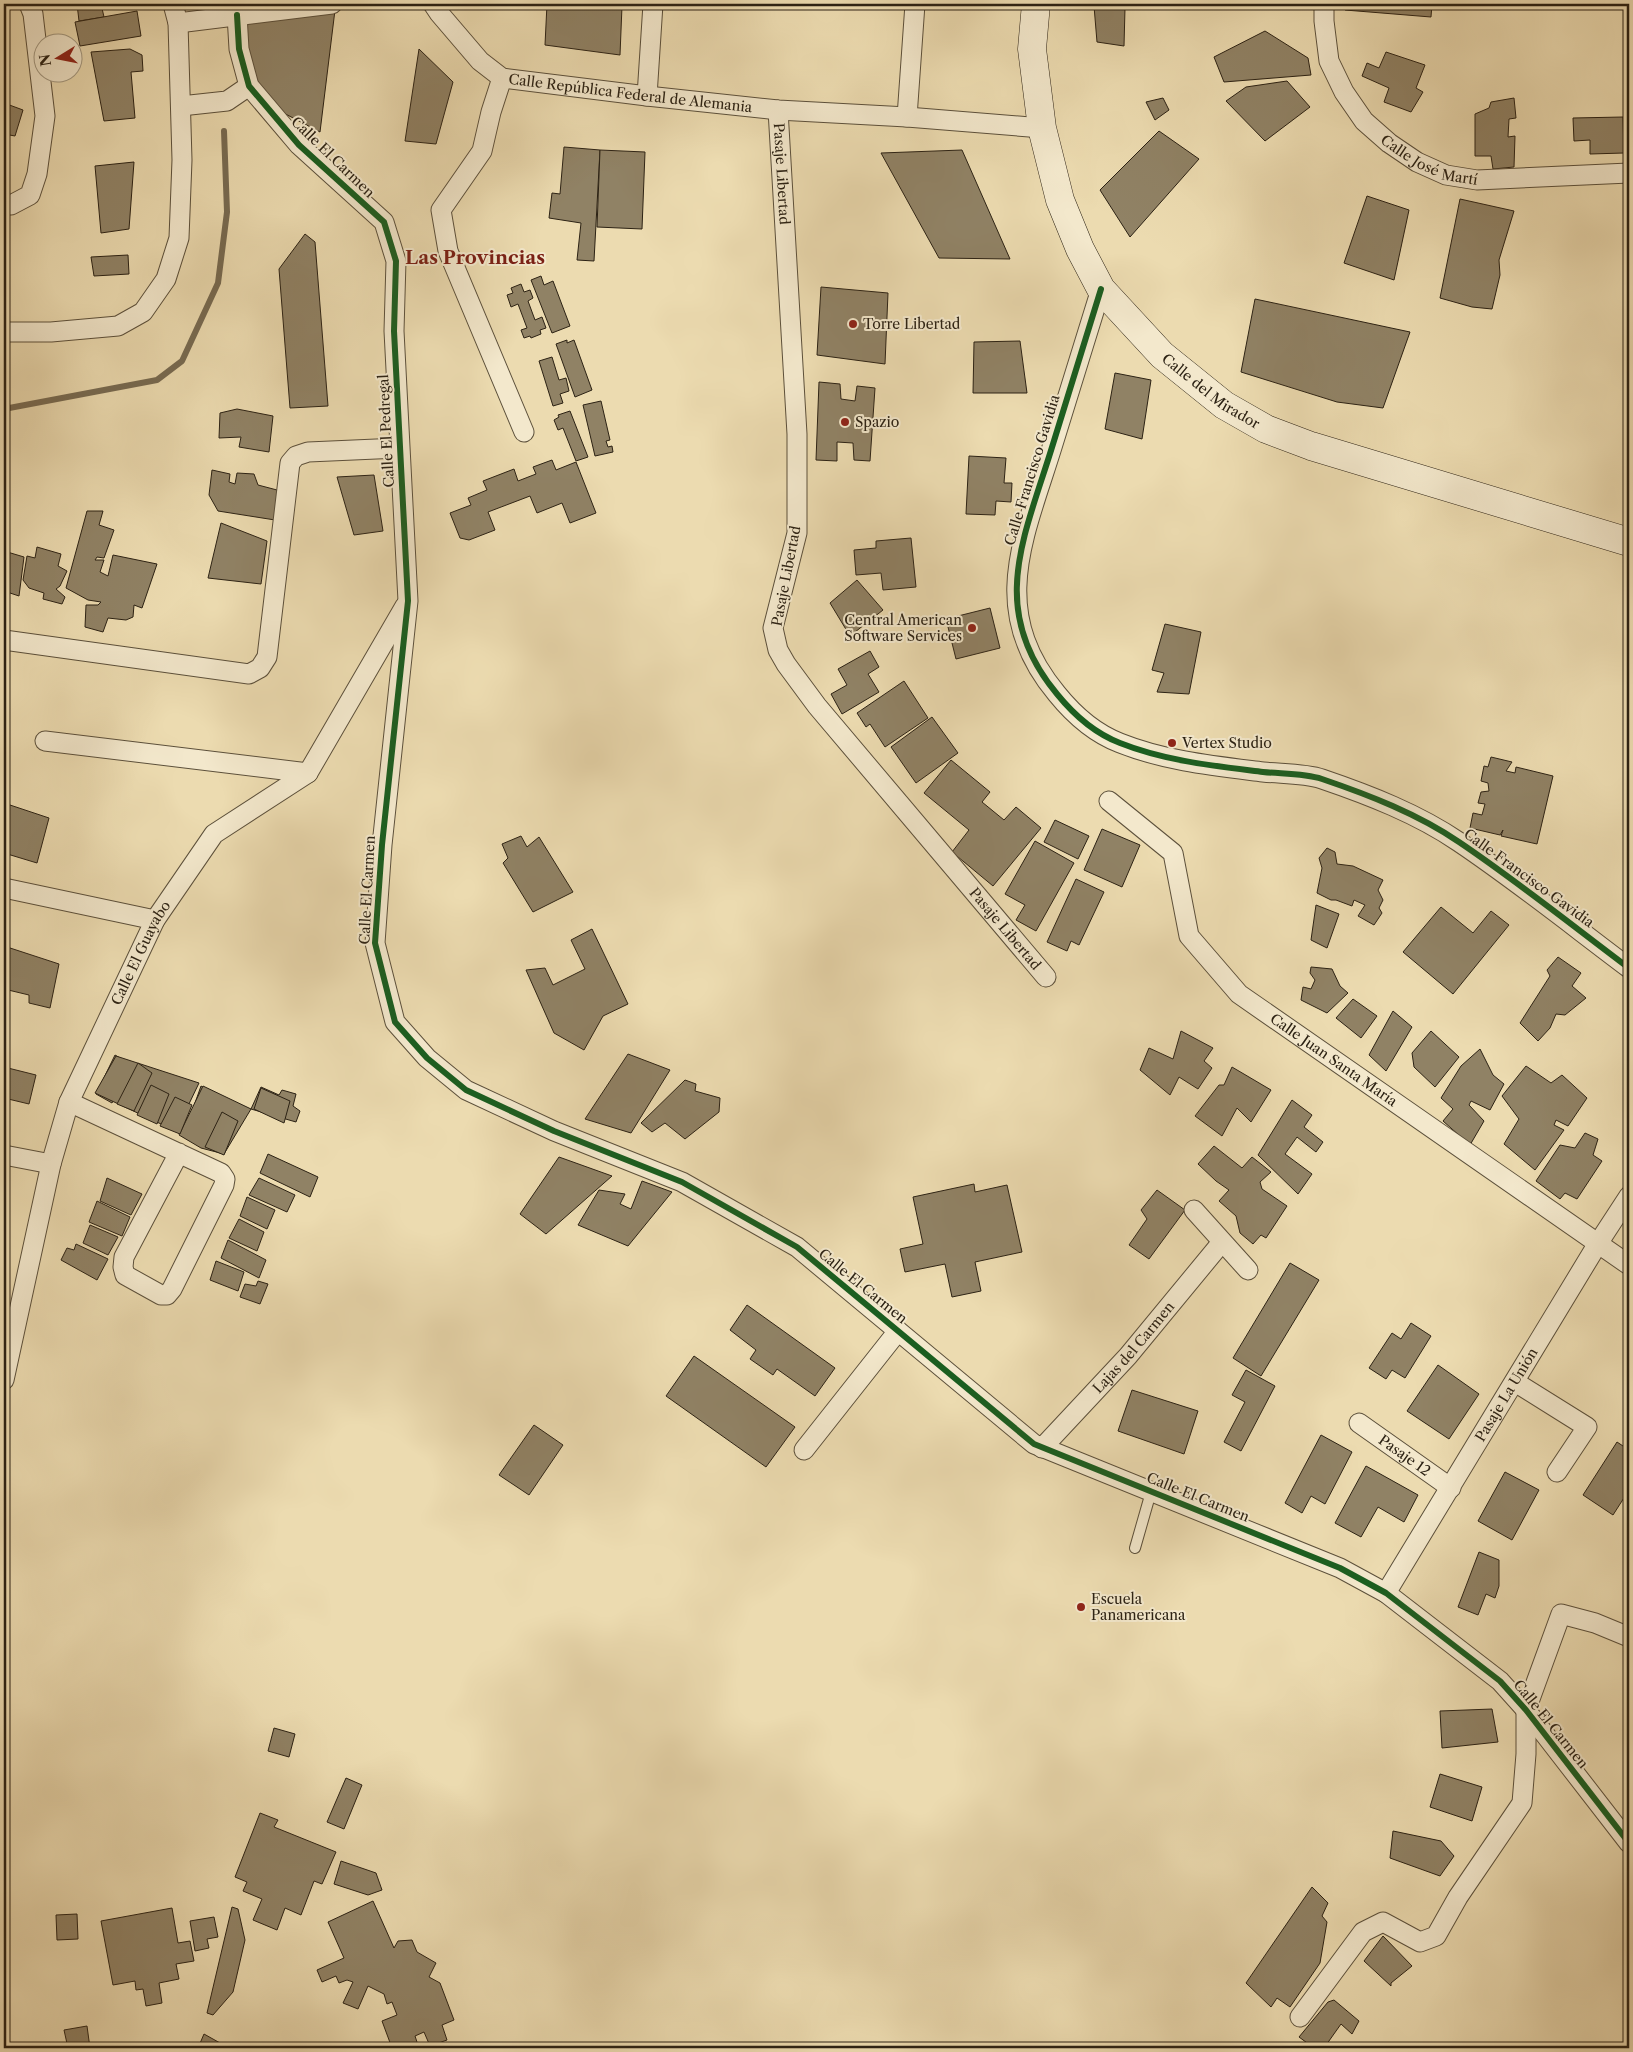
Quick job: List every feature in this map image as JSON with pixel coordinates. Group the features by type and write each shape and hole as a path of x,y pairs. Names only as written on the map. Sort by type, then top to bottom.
{"street":[{"path":"4,205 11,205 30,195 36,174 45,116 33,14 29,4"},
{"path":"4,332 51,332 118,326 143,312 166,280 180,238 182,160 178,23 173,4"},
{"path":"178,23 332,4"},
{"name":"Calle República Federal de Alemania","path":"433,4 480,61 502,78 778,110 907,117 1042,128"},
{"path":"647,96 653,4"},
{"path":"907,117 915,4"},
{"name":"Calle del Mirador","path":"1036,4 1032,50 1042,128 1060,200 1080,249 1101,289 1162,355 1224,405 1266,429 1311,446 1629,542"},
{"name":"Calle José Martí","path":"1324,4 1329,61 1344,92 1364,121 1389,144 1417,162 1446,175 1477,180 1629,173"},
{"name":"Calle El Carmen","path":"237,15 239,49 249,86 299,145 384,222 396,261"},
{"path":"502,78 491,112 482,151 440,210 448,251 524,432"},
{"path":"181,106 227,101 249,86"},
{"name":"Pasaje Libertad","path":"778,110 797,434 797,533 774,628 778,650 817,706 1046,977"},
{"name":"Calle El Pedregal","path":"396,261 394,331 408,600"},
{"name":"Calle Francisco Gavidia","path":"1101,289 1018,555 1017,610 1022,632 1034,664 1052,688 1069,709 1082,721 1095,731 1120,744 1193,764 1318,778 1391,805 1458,841 1629,968"},
{"path":"4,640 250,674 260,668 268,657 290,462 296,456 308,452 399,448"},
{"name":"Calle El Carmen","path":"408,600 382,845 375,943 395,1022 427,1058 466,1090 554,1131 682,1182 797,1247 1042,1448 1340,1568 1386,1593 1500,1682 1526,1710 1629,1843"},
{"name":"Calle El Guayabo","path":"4,1380 51,1164 69,1102 155,920 214,834 308,772 408,600"},
{"path":"45,741 308,772"},
{"name":"Calle Juan Santa María","path":"1109,801 1173,853 1188,936 1239,994 1597,1245 1629,1265"},
{"path":"4,888 155,920"},
{"path":"69,1102 179,1153 221,1173 225,1179 224,1185 172,1289 167,1294 161,1295 126,1275 123,1267 124,1257 179,1153"},
{"path":"4,1154 51,1164"},
{"name":"Pasaje La Unión","path":"1386,1593 1597,1245 1629,1196"},
{"path":"1194,1210 1248,1270"},
{"name":"Lajas del Carmen","path":"1042,1448 1128,1356 1222,1242"},
{"path":"804,1450 898,1331"},
{"path":"1515,1382 1587,1427 1557,1472"},
{"name":"Pasaje 12","path":"1359,1423 1451,1488"},
{"path":"1526,1710 1561,1614 1595,1623 1629,1637"},
{"name":"Calle El Carmen","path":"1300,2017 1362,1932 1383,1922 1420,1942 1436,1936 1458,1897 1522,1802 1526,1754 1526,1710"}],"lane":[{"path":"1135,1548 1151,1492"}],"building":[{"path":"77,4 101,4 104,17 79,21"},
{"path":"547,4 620,4 622,6 620,55 545,45"},
{"path":"1346,4 1432,4 1431,17 1345,10"},
{"path":"1094,6 1125,8 1124,46 1097,42"},
{"path":"335,10 320,132 272,107 253,86 242,19"},
{"path":"137,11 141,36 82,46 82,32 77,32 75,22"},
{"path":"1265,31 1308,58 1311,75 1224,82 1214,57"},
{"path":"130,49 142,55 143,71 131,72 135,118 104,121 91,52"},
{"path":"419,49 453,82 436,144 405,141"},
{"path":"1386,52 1425,65 1416,88 1423,92 1411,112 1384,102 1389,88 1362,76 1367,63 1379,68"},
{"path":"1287,81 1310,107 1265,141 1226,101 1246,87"},
{"path":"1163,98 1169,110 1155,120 1146,102"},
{"path":"1514,98 1516,118 1509,119 1508,137 1515,136 1514,167 1493,169 1491,156 1475,156 1475,114 1489,108 1491,102"},
{"path":"4,103 23,110 15,136 4,134"},
{"path":"1623,117 1624,153 1590,154 1590,140 1574,141 1573,118"},
{"path":"1159,131 1199,159 1130,237 1100,190"},
{"path":"564,147 600,150 594,261 577,260 581,223 549,218 552,193 560,194"},
{"path":"600,150 645,152 642,229 597,227"},
{"path":"962,150 1010,259 939,258 881,153"},
{"path":"134,162 129,229 101,233 95,166"},
{"path":"1367,196 1409,210 1394,280 1344,263"},
{"path":"1460,199 1514,211 1499,260 1500,275 1492,309 1472,307 1440,298"},
{"path":"305,234 315,242 328,406 290,408 279,269"},
{"path":"128,255 129,274 94,276 91,257"},
{"path":"541,276 544,285 553,281 570,326 552,333 531,280"},
{"path":"521,284 524,292 530,290 533,298 528,301 535,320 542,317 546,328 540,330 541,334 531,338 530,336 524,338 521,330 527,328 518,304 511,307 507,295 513,293 511,288"},
{"name":"Torre Libertad","path":"821,287 888,293 885,364 817,355"},
{"path":"1255,299 1410,332 1383,408 1337,402 1241,372"},
{"path":"567,340 567,343 574,340 592,390 575,397 556,344"},
{"path":"1020,341 1027,393 973,393 974,342"},
{"path":"552,357 559,380 566,378 569,391 560,394 563,403 553,406 539,361"},
{"path":"1115,373 1151,380 1142,439 1105,429"},
{"name":"Spazio","path":"819,382 840,384 841,399 855,401 857,386 875,388 870,461 854,460 853,443 837,442 837,461 816,460"},
{"path":"601,401 610,440 606,441 608,447 612,446 613,452 595,456 583,405"},
{"path":"237,409 273,416 269,452 239,447 241,437 219,438 220,413"},
{"path":"570,411 588,457 576,461 563,428 558,430 554,420 559,417 558,415"},
{"path":"969,456 1006,458 1004,483 1012,483 1011,502 996,501 995,515 966,514"},
{"path":"552,460 556,470 576,462 596,513 570,523 562,503 537,513 530,496 488,512 495,530 469,540 460,538 450,513 471,505 468,498 487,490 483,481 514,469 518,481 536,474 533,467"},
{"path":"212,470 230,474 229,482 235,484 237,473 254,474 258,485 277,490 275,520 218,511 209,495"},
{"path":"374,475 383,531 354,535 337,477"},
{"path":"87,511 103,511 99,525 114,530 104,558 97,557 95,560 104,560 100,572 108,576 113,555 157,564 142,608 134,605 133,617 126,620 108,618 103,632 85,627 86,605 98,605 101,602 88,600 66,588"},
{"path":"221,523 267,541 261,584 208,578"},
{"path":"911,538 916,587 883,590 881,573 856,575 854,550 876,548 876,541"},
{"path":"37,547 61,554 58,566 67,571 60,586 56,589 65,597 62,604 43,599 44,593 29,588 23,580 27,556 35,558"},
{"path":"4,551 24,557 19,596 4,591"},
{"path":"857,580 883,610 850,636 830,603"},
{"name":"Central American Software Services","path":"990,608 1000,648 956,659 946,619"},
{"path":"1165,624 1201,632 1189,694 1157,692 1164,673 1152,670"},
{"path":"870,651 879,667 868,674 879,692 842,714 831,694 847,685 838,669"},
{"path":"904,681 928,718 885,747 870,724 866,727 857,713"},
{"path":"932,717 958,753 916,783 891,747"},
{"path":"1491,757 1512,762 1506,771 1515,773 1516,767 1553,776 1537,844 1501,836 1503,830 1500,835 1470,828 1473,813 1482,815 1485,804 1478,803 1481,792 1489,791 1488,783 1481,781 1484,766 1488,767"},
{"path":"951,760 990,792 982,802 1004,820 1016,807 1041,828 993,886 952,852 969,830 924,793"},
{"path":"4,803 49,818 37,863 4,853"},
{"path":"1055,820 1089,836 1078,859 1044,842"},
{"path":"1102,829 1140,845 1122,887 1084,870"},
{"path":"521,836 527,847 539,837 573,892 533,912 503,863 508,858 502,844"},
{"path":"1035,841 1074,863 1036,931 1016,920 1025,905 1005,894"},
{"path":"1327,848 1335,852 1337,864 1353,866 1383,880 1378,890 1383,900 1379,908 1382,913 1374,925 1358,916 1365,905 1354,900 1352,906 1331,900 1317,893 1322,868 1319,858"},
{"path":"1076,879 1104,892 1079,945 1071,941 1067,951 1047,942"},
{"path":"1316,905 1339,914 1327,948 1311,940"},
{"path":"1441,907 1473,933 1491,911 1509,925 1453,994 1403,952"},
{"path":"592,929 628,1004 603,1016 584,1050 554,1033 526,970 545,968 553,985 585,969 571,940"},
{"path":"4,946 59,964 50,1008 29,1003 29,995 4,989"},
{"path":"1558,957 1581,973 1572,986 1586,998 1565,1015 1556,1014 1550,1028 1538,1041 1520,1023 1550,976 1547,970"},
{"path":"1311,967 1332,969 1340,986 1348,993 1327,1013 1301,1000 1303,987 1311,989 1315,980 1310,973"},
{"path":"1353,999 1377,1016 1361,1038 1336,1018"},
{"path":"1393,1011 1412,1027 1386,1071 1369,1055"},
{"path":"1181,1031 1213,1048 1204,1061 1212,1068 1198,1089 1179,1077 1170,1095 1140,1070 1149,1048 1173,1059"},
{"path":"1431,1031 1459,1057 1435,1087 1414,1067 1412,1053"},
{"path":"1480,1049 1493,1075 1504,1084 1490,1110 1471,1101 1469,1105 1484,1121 1470,1145 1443,1121 1453,1109 1441,1098 1461,1066"},
{"path":"628,1054 670,1070 631,1133 585,1119"},
{"path":"115,1055 132,1065 112,1103 96,1094"},
{"path":"116,1056 199,1083 176,1131 95,1093"},
{"path":"138,1063 152,1073 134,1111 117,1104"},
{"path":"1526,1066 1551,1083 1562,1075 1587,1098 1568,1126 1556,1120 1554,1125 1564,1130 1535,1170 1504,1144 1519,1119 1502,1096"},
{"path":"4,1067 36,1075 29,1104 4,1098"},
{"path":"1232,1067 1271,1090 1251,1122 1237,1108 1222,1136 1195,1116 1219,1085 1224,1085"},
{"path":"685,1080 696,1084 695,1091 720,1098 719,1112 685,1139 665,1123 652,1132 641,1123"},
{"path":"151,1085 169,1094 157,1124 137,1115"},
{"path":"201,1086 223,1098 201,1143 183,1137"},
{"path":"203,1086 251,1109 224,1154 201,1148 179,1135"},
{"path":"261,1087 279,1095 282,1090 296,1094 293,1106 300,1111 296,1122 251,1109"},
{"path":"261,1088 290,1101 284,1123 254,1109"},
{"path":"175,1097 192,1105 180,1134 160,1126"},
{"path":"1292,1100 1312,1115 1304,1127 1323,1142 1316,1152 1297,1137 1285,1154 1312,1174 1298,1194 1258,1155"},
{"path":"222,1112 238,1121 224,1155 205,1147"},
{"path":"1585,1133 1598,1139 1593,1155 1602,1161 1577,1199 1565,1193 1560,1199 1536,1181 1560,1145 1575,1148"},
{"path":"1214,1146 1242,1168 1252,1157 1271,1172 1260,1182 1262,1189 1287,1206 1266,1238 1261,1235 1253,1244 1240,1233 1236,1216 1219,1201 1229,1190 1198,1164"},
{"path":"268,1154 318,1177 310,1197 260,1173"},
{"path":"559,1157 612,1176 546,1234 520,1214"},
{"path":"107,1178 142,1194 131,1215 100,1201"},
{"path":"259,1178 295,1195 287,1212 249,1195"},
{"path":"642,1181 672,1192 628,1246 578,1225 599,1190 625,1194 620,1204 631,1209"},
{"path":"974,1184 975,1192 1007,1185 1022,1252 975,1262 981,1291 952,1297 945,1264 905,1272 900,1249 923,1244 913,1197"},
{"path":"1157,1190 1185,1210 1149,1259 1129,1245 1147,1219 1141,1210"},
{"path":"247,1197 275,1210 267,1229 240,1216"},
{"path":"97,1201 130,1217 122,1236 89,1222"},
{"path":"239,1219 264,1232 257,1251 229,1238"},
{"path":"90,1225 118,1237 108,1255 83,1243"},
{"path":"228,1240 266,1260 259,1278 221,1258"},
{"path":"76,1244 108,1259 97,1280 61,1260 67,1248 74,1250"},
{"path":"216,1261 244,1272 238,1291 210,1280"},
{"path":"1290,1263 1319,1280 1261,1376 1233,1358"},
{"path":"258,1281 268,1284 260,1304 240,1297 245,1284 256,1286"},
{"path":"747,1305 835,1368 815,1396 777,1369 773,1375 750,1359 756,1350 730,1330"},
{"path":"1411,1323 1431,1336 1405,1378 1392,1370 1386,1379 1369,1368 1392,1333 1401,1339"},
{"path":"694,1356 795,1427 766,1467 666,1396"},
{"path":"1438,1365 1479,1394 1449,1439 1407,1411"},
{"path":"1246,1370 1275,1386 1241,1451 1224,1442 1245,1402 1232,1395"},
{"path":"1132,1390 1198,1411 1184,1454 1118,1431"},
{"path":"534,1425 563,1445 529,1495 499,1475"},
{"path":"1321,1435 1352,1452 1325,1504 1311,1496 1302,1513 1285,1503"},
{"path":"1617,1442 1629,1450 1629,1490 1613,1515 1583,1495"},
{"path":"1366,1466 1418,1495 1404,1522 1378,1507 1361,1537 1335,1523"},
{"path":"1505,1472 1539,1490 1512,1540 1478,1521"},
{"path":"1479,1552 1499,1560 1499,1586 1495,1598 1486,1594 1478,1615 1458,1607"},
{"path":"1492,1709 1498,1742 1442,1748 1440,1711"},
{"path":"274,1728 295,1734 289,1757 268,1751"},
{"path":"1440,1774 1482,1787 1472,1821 1430,1807"},
{"path":"346,1778 362,1785 344,1829 327,1822"},
{"path":"260,1813 278,1820 274,1827 336,1852 322,1884 314,1881 301,1915 285,1908 277,1930 253,1920 262,1899 243,1891 247,1882 235,1877"},
{"path":"1393,1831 1441,1841 1454,1856 1440,1876 1390,1858"},
{"path":"341,1861 376,1873 382,1890 368,1895 334,1884"},
{"path":"1312,1887 1328,1903 1322,1916 1327,1922 1320,1963 1290,2007 1277,1998 1271,2007 1246,1983"},
{"path":"373,1901 394,1948 398,1941 412,1940 417,1952 436,1963 429,1977 440,1983 454,2020 442,2025 447,2040 430,2046 424,2032 415,2036 419,2048 392,2048 382,2021 397,2015 392,2002 387,2004 384,1994 368,1986 358,2009 343,2003 353,1982 347,1980 339,1983 336,1976 322,1982 317,1970 344,1958 328,1922"},
{"path":"232,1907 238,1909 245,1940 233,1992 213,2015 207,2013"},
{"path":"172,1908 178,1943 190,1941 194,1961 176,1964 179,1979 159,1983 162,2003 146,2006 143,1989 136,1990 135,1981 113,1985 101,1921"},
{"path":"77,1914 78,1939 57,1940 56,1915"},
{"path":"214,1917 218,1937 207,1939 209,1948 195,1951 190,1921"},
{"path":"1383,1936 1412,1966 1391,1983 1391,1986 1364,1961"},
{"path":"1334,2000 1359,2021 1352,2034 1341,2024 1324,2048 1314,2048 1299,2037 1328,2002"},
{"path":"87,2026 90,2048 68,2048 64,2030"},
{"path":"204,2034 229,2048 198,2048"}],"waterway":[{"path":"4,409 157,380 182,361 218,283 227,212 224,131"}],"cycle path":[{"path":"237,15 239,49 249,86 299,145 384,222 396,261 394,331 408,601 382,845 375,943 395,1022 427,1058 466,1090 554,1131 682,1182 797,1247 1034,1444 1340,1568 1386,1593 1500,1681 1526,1710 1629,1843"},
{"path":"1101,289 1032,510 1023,541 1018,572 1017,602 1022,632 1035,663 1057,694 1070,709 1093,729 1111,739 1137,749 1172,759 1209,765 1315,777 1410,814 1443,832 1481,857 1629,968"}],"place":[{"name":"Torre Libertad","path":"853,324"},
{"name":"Spazio","path":"845,422"},
{"name":"Central American Software Services","path":"972,628"},
{"name":"Vertex Studio","path":"1172,743"},
{"name":"Escuela Panamericana","path":"1081,1607"}],"district":[{"name":"Las Provincias","path":"475,257"}]}
